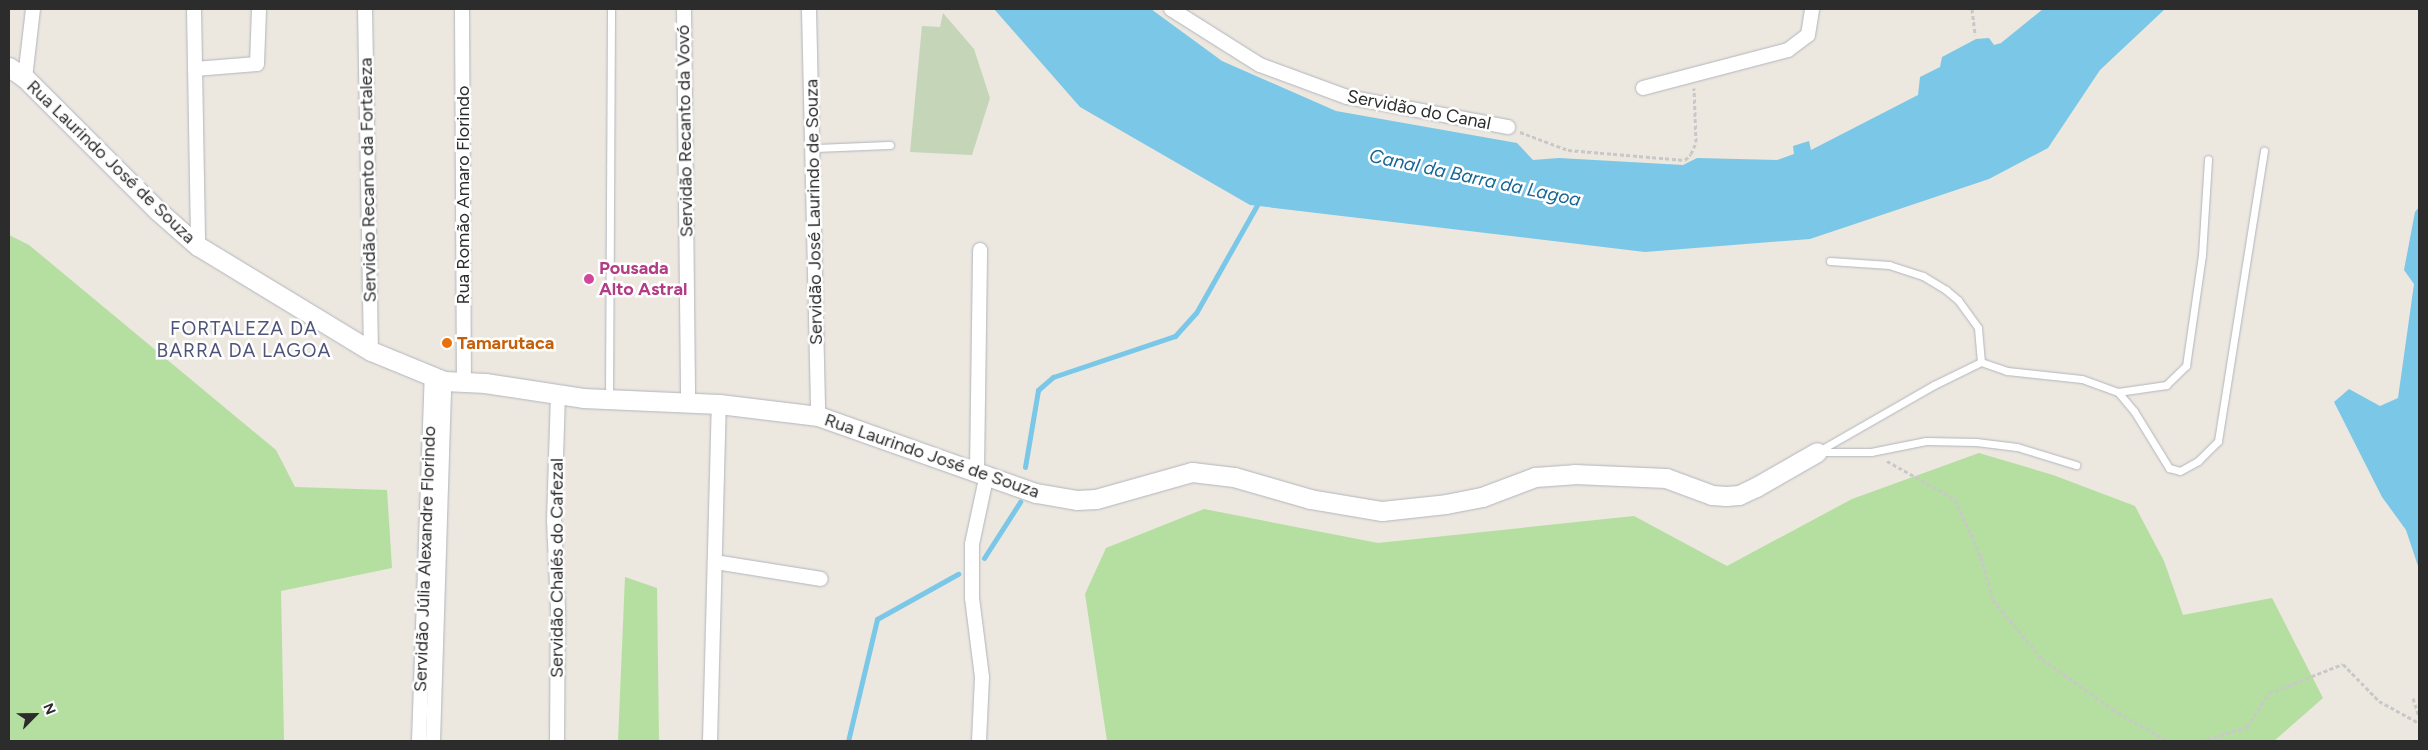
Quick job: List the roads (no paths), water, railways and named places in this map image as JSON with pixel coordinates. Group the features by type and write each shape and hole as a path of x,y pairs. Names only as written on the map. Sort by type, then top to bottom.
{"street":[{"path":"25,78 33,9"},
{"path":"194,9 198,246"},
{"path":"195,69 257,64 259,9"},
{"name":"Servidão Recanto da Fortaleza","path":"365,9 371,352"},
{"name":"Rua Romão Amaro Florindo","path":"462,9 464,381"},
{"name":"Servidão Recanto da Vovó","path":"684,9 688,402"},
{"name":"Servidão José Laurindo de Souza","path":"809,9 814,148 818,416"},
{"name":"Servidão do Canal","path":"1171,9 1260,65 1347,97 1508,127"},
{"path":"1643,88 1788,50 1800,44 1808,35 1812,9"},
{"name":"Rua Laurindo José de Souza","path":"9,67 25,78 157,210 198,246 371,352 438,379 609,400 719,404 818,416 982,472 1036,493 1077,500 1103,498 1173,476 1213,473 1310,499 1382,511 1446,504 1482,497 1535,477 1574,474 1666,478 1712,495 1739,495 1817,452"},
{"path":"978,741 982,678 972,598 972,544 982,472 980,250"},
{"name":"Servidão Júlia Alexandre Florindo","path":"419,741 438,379"},
{"name":"Servidão Júlia Alexandre Florindo","path":"433,741 438,379"},
{"name":"Servidão Chalés do Cafezal","path":"556,741 558,608 554,520 558,394"},
{"path":"710,741 719,404"},
{"path":"715,562 821,579"}],"lane":[{"path":"609,400 612,9"},
{"path":"814,148 890,145"},
{"path":"2118,392 2134,411 2169,468 2180,471 2198,461 2218,441 2264,151"},
{"path":"1817,452 1981,362 2007,371 2082,379 2118,392 2166,385 2186,366 2202,254 2208,159"},
{"path":"1830,261 1889,265 1923,276 1946,290 1958,300 1978,328 1981,362"},
{"path":"1817,452 1872,452 1926,441 1976,442 2017,447 2076,465"}],"water":[{"name":"Canal da Barra da Lagoa","path":"994,9 1151,9 1222,61 1336,111 1517,143 1533,160 1559,158 1683,165 1697,158 1777,160 1794,154 1793,146 1809,141 1811,150 1918,95 1920,77 1940,67 1942,57 1976,39 1989,38 1994,45 2001,43 2043,9 2165,9 2100,70 2048,148 1989,179 1810,239 1645,252 1250,205 1080,107"},
{"path":"2419,207 2419,569 2406,530 2382,497 2334,402 2349,389 2380,406 2398,398 2414,284 2404,270 2415,212"}],"waterway":[{"path":"1025,467 1038,390 1053,377 1175,336 1196,313 1260,200"},
{"path":"984,558 1020,502"},
{"path":"848,741 877,619 958,574"}],"place":[{"name":"Pousada Alto Astral","path":"589,279"},
{"name":"Tamarutaca","path":"447,343"}],"district":[{"name":"FORTALEZA DA BARRA DA LAGOA","path":"244,340"}]}
